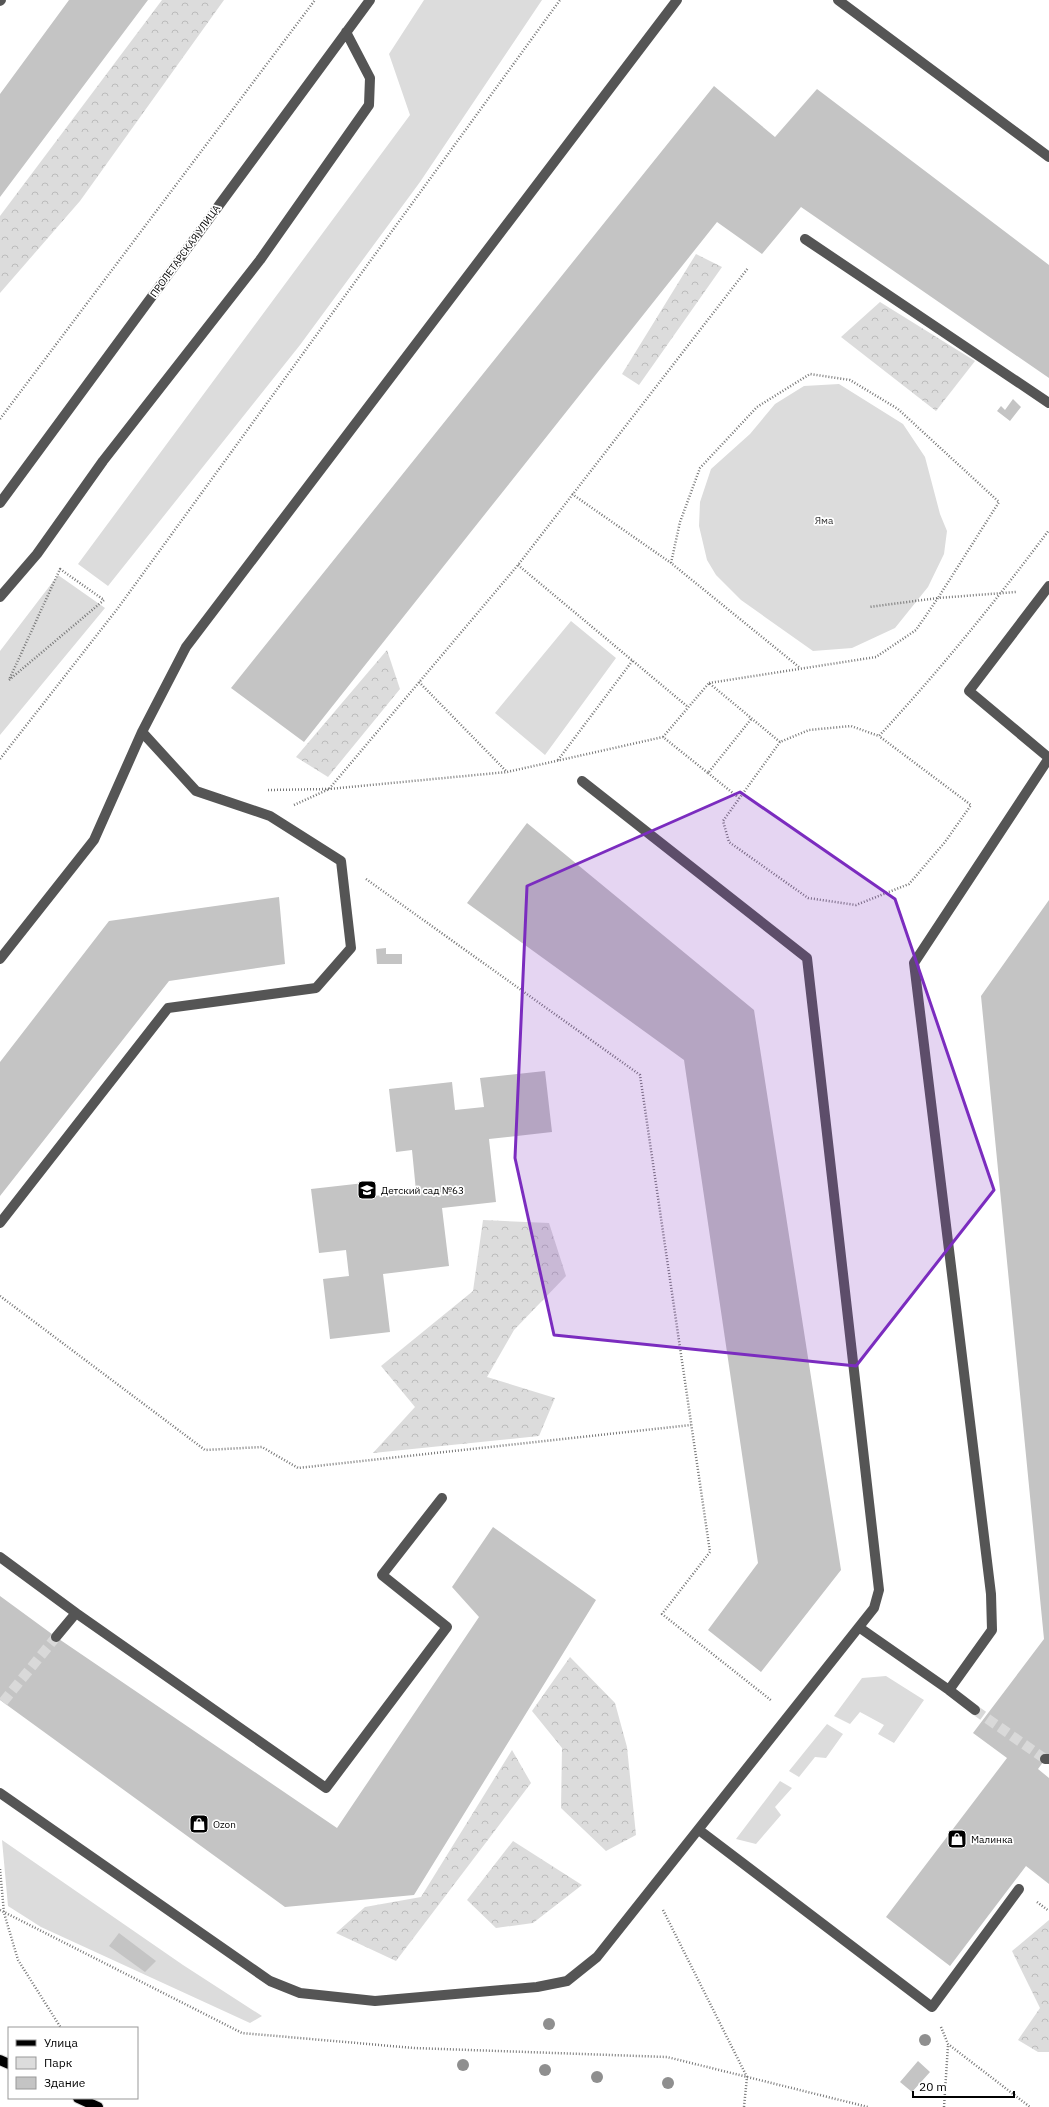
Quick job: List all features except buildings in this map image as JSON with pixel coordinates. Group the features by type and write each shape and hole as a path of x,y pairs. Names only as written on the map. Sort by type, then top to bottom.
{"main road":[{"path":"80,2099 98,2107"}],"street":[{"name":"ПРОЛЕТАРСКАЯ УЛИЦА","path":"0,503 368,0"},
{"path":"0,959 94,840 142,732 186,647 677,0"},
{"path":"838,0 1049,157"},
{"path":"0,597 37,554 103,461 260,260 369,105 370,78 346,32"},
{"path":"805,239 1049,404"},
{"path":"950,1690 992,1630 991,1594 914,963 1049,758 969,691 1048,588"},
{"path":"0,1223 168,1008 316,988 351,948 341,861 270,816 196,791 142,732"},
{"path":"0,1793 270,1981 300,1993 375,2001 537,1987 567,1981 597,1957 860,1628 874,1608 878,1590 807,958 582,781"},
{"path":"0,1557 76,1613 326,1788 447,1627 382,1575 442,1498"},
{"path":"56,1637 76,1613"},
{"path":"860,1628 950,1690 975,1710"},
{"path":"699,1830 932,2007 1019,1888"}],"path":[{"path":"0,419 315,0"},
{"path":"0,759 118,608 560,0"},
{"path":"270,816 329,789 518,565 748,268"},
{"path":"267,790 329,789 507,772 663,737 709,683 800,667 876,657 916,630 999,502 898,409 850,380 810,374 756,407 700,468 680,522 671,562"},
{"path":"572,494 671,562 800,667"},
{"path":"880,736 939,671 1002,593 1049,530"},
{"path":"518,565 688,707"},
{"path":"60,569 104,600 86,615 9,680 60,569"},
{"path":"869,607 938,598 1048,588"},
{"path":"558,760 633,660"},
{"path":"419,682 507,772"},
{"path":"709,683 780,742"},
{"path":"708,773 752,718"},
{"path":"850,726 880,736 971,805 945,842 909,884 856,905 808,898 729,842 723,821 780,742 809,730 850,726"},
{"path":"663,737 739,798"},
{"path":"341,861 640,1075 710,1552 662,1614 790,1715"},
{"path":"0,1296 205,1450 262,1447 298,1468 692,1425"},
{"path":"0,1869 4,1913 18,1960 60,2027"},
{"path":"652,1888 748,2077 744,2107"},
{"path":"0,1910 242,2033 414,2048 667,2057 868,2107"},
{"path":"932,2007 948,2044 944,2107"},
{"path":"948,2044 1030,2107"}],"highlighted area":[{"path":"740,792 895,899 994,1190 856,1366 554,1335 515,1158 527,886"}],"green space":[{"path":"162,0 224,0 80,201 0,293 0,216"},
{"path":"424,0 542,0 420,182 300,345 108,586 78,564 410,115 389,54"},
{"path":"696,254 722,267 639,385 622,374"},
{"path":"880,302 975,361 936,411 841,337"},
{"name":"Яма","path":"839,384 903,424 925,457 940,514 947,531 944,554 928,587 895,628 852,648 813,651 741,600 716,575 707,560 699,526 700,502 711,469 750,434 775,404 804,386"},
{"path":"58,575 105,608 0,735 0,651"},
{"path":"571,621 616,658 545,755 495,713"},
{"path":"387,650 400,689 328,777 296,757"},
{"path":"483,1220 549,1223 566,1276 514,1330 487,1377 555,1398 539,1436 373,1453 415,1407 381,1366 473,1291"},
{"path":"570,1657 615,1703 627,1747 636,1835 606,1851 561,1808 562,1748 532,1711"},
{"path":"886,1676 924,1700 894,1743 878,1734 884,1725 860,1712 850,1724 834,1716 862,1678"},
{"path":"827,1724 843,1734 826,1758 815,1757 799,1777 789,1771"},
{"path":"512,1750 531,1783 396,1961 336,1933 365,1907 421,1897"},
{"path":"780,1781 792,1788 775,1807 781,1815 756,1844 736,1839"},
{"path":"2,1840 183,1965 262,2016 250,2023 41,1927 8,1906"},
{"path":"513,1841 582,1885 533,1923 496,1928 467,1900"},
{"path":"1049,1920 1049,2052 1038,2052 1018,2040 1040,2008 1012,1951"}],"tunnel":[{"path":"3,1702 56,1637"},
{"path":"975,1710 1045,1759"}],"place":[{"name":"Детский сад №63","path":"367,1190"},
{"name":"Ozon","path":"199,1824"},
{"name":"Малинка","path":"957,1839"}]}
